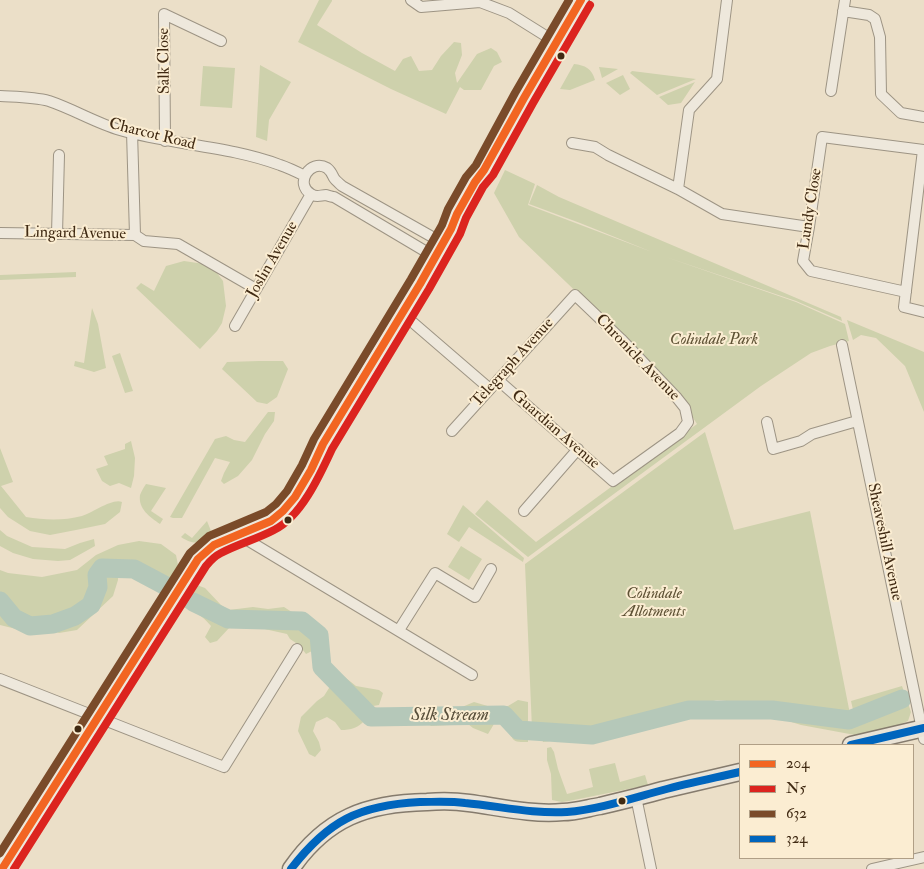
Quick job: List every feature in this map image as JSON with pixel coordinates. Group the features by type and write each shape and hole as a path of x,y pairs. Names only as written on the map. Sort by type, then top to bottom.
{"main road":[{"path":"857,744 923,732"},
{"path":"291,869 320,835 337,823 359,812 378,806 404,802 448,801 527,811 561,813 592,808 739,772"}],"street":[{"path":"411,0 420,7 480,2 509,13 556,43"},
{"path":"2,864 99,717 198,559 214,545 271,521 295,497 311,470 323,444 403,314 475,182 490,160 581,0"},
{"path":"678,189 689,110 717,79 727,0"},
{"path":"831,91 845,0"},
{"path":"843,11 868,15 875,19 880,36 882,94 901,113 924,117"},
{"name":"Salk Close","path":"165,141 164,14 221,41"},
{"name":"Charcot Road","path":"0,96 48,101 120,130 165,141 258,158 282,165 304,176"},
{"path":"132,132 135,235"},
{"name":"Lundy Close","path":"906,292 811,271 802,261 809,227 822,136 924,150"},
{"path":"572,143 595,148 678,189 722,214 809,227"},
{"path":"924,150 904,307 924,312"},
{"path":"57,234 59,155"},
{"path":"318,166 327,168 331,171 334,179 333,188 325,195 311,194 304,186 304,176 310,169 318,166"},
{"path":"334,179 342,186 443,243"},
{"name":"Joslin Avenue","path":"235,326 311,194"},
{"path":"325,195 334,198 435,257"},
{"name":"Lingard Avenue","path":"0,233 135,235 144,241 178,244 256,289"},
{"name":"Telegraph Avenue","path":"452,431 574,296"},
{"name":"Chronicle Avenue","path":"574,296 621,339 685,408 688,422 680,433 613,481"},
{"name":"Guardian Avenue","path":"403,314 490,389"},
{"name":"Sheaveshill Avenue","path":"842,345 923,732"},
{"name":"Guardian Avenue","path":"498,380 613,481"},
{"path":"767,422 772,449 801,441 812,434 858,421"},
{"path":"524,511 578,449"},
{"path":"239,535 472,675"},
{"path":"399,630 435,573 475,597 491,568"},
{"path":"0,679 224,767 297,649"},
{"path":"636,797 652,869"},
{"path":"872,869 912,859"}],"green space":[{"path":"319,0 332,1 317,25 395,71 403,59 411,56 419,71 432,70 441,56 454,42 461,43 462,55 455,73 457,83 477,54 491,48 497,52 502,62 494,66 481,90 464,90 460,87 446,114 391,89 298,42"},
{"path":"574,64 588,68 595,80 570,90 560,89"},
{"path":"260,65 291,82 269,120 267,141 256,137"},
{"path":"203,66 235,68 232,108 200,106"},
{"path":"599,67 618,69 602,78"},
{"path":"632,71 696,79 657,95 630,73"},
{"path":"623,75 630,89 620,95 606,83"},
{"path":"695,82 681,103 668,105 659,97"},
{"name":"Colindale Park","path":"505,170 535,184 528,205 652,252 529,204 537,185 559,197 841,317 842,321 796,301 663,256 796,302 845,324 849,341 811,353 761,386 528,557 475,514 487,500 536,542 697,424 683,402 614,328 519,237 494,193"},
{"path":"184,261 211,265 223,281 226,306 222,323 200,349 136,288 141,283 154,291 166,266"},
{"path":"76,272 76,277 0,280 0,275"},
{"path":"92,308 98,324 106,368 94,372 74,366 75,361 84,363"},
{"path":"847,320 924,352 924,412 905,366 876,338 861,335 853,340"},
{"path":"120,353 133,391 125,393 112,356"},
{"path":"283,361 288,369 277,397 267,404 257,402 222,369 227,362"},
{"path":"268,412 275,412 274,421 252,460 238,476 224,484 221,481 230,462 215,458 182,518 170,517 215,439 226,436 245,442"},
{"name":"Colindale Allotments","path":"705,432 734,530 810,511 850,714 717,700 592,731 532,729 525,564"},
{"path":"131,441 135,458 131,488 119,483 110,486 102,481 96,469 108,465 104,456 125,449 125,444"},
{"path":"0,448 13,482 1,486 26,517 54,520 75,518 118,501 122,502 120,512 105,524 50,535 30,531 8,517 0,508"},
{"path":"146,484 166,488 151,511 163,519 160,524 146,512 141,504 140,495"},
{"path":"463,505 524,558 523,562 469,527 459,542 447,534"},
{"path":"207,521 213,536 197,542 190,542 181,537 185,533 192,538"},
{"path":"0,530 7,536 32,547 65,549 94,539 95,546 70,560 33,559 13,553 0,546"},
{"path":"139,541 161,544 176,555 178,565 167,583 132,564 119,565 118,580 113,596 77,630 59,633 35,625 28,632 0,625 0,570 8,573 42,577 77,570 96,555 118,545"},
{"path":"461,546 482,559 469,580 448,567"},
{"path":"194,584 205,588 221,605 229,610 253,607 268,609 284,607 309,623 315,642 312,651 306,654 287,634 251,626 230,627 217,641 210,643 205,637 211,626 197,613 179,606"},
{"path":"341,674 356,686 379,690 383,693 379,705 373,706 384,712 462,707 474,702 503,709 518,700 528,702 528,742 514,740 505,723 494,724 488,734 468,724 431,726 418,718 365,720 354,728 341,730 335,722 327,717 316,722 313,731 321,750 315,757 309,754 298,731 301,717 324,696 336,677"},
{"path":"902,686 911,712 908,721 896,726 855,735 801,725 769,715 736,713 692,715 633,728 597,742 566,739 543,742 541,735 543,731 593,733 718,703 851,716 854,714 851,701"},
{"path":"551,747 567,794 593,787 589,769 615,763 620,782 645,775 648,785 569,801 552,800 551,774 547,760 547,748"}],"waterway":[{"name":"Silk Stream","path":"0,601 14,618 30,626 53,624 75,616 91,605 98,587 97,575 102,568 134,569 166,586"},
{"name":"Silk Stream","path":"193,602 228,619 302,621 319,635 322,667 371,717 504,715 518,730 592,735 689,710 772,710 849,720 902,699"}],"transit line":[{"name":"632","path":"0,853 190,553 209,536 266,512 287,491 314,439 411,279 442,225 448,209 466,177 476,165 569,0"},
{"name":"204","path":"2,869 198,559 214,545 271,521 295,497 311,470 323,444 420,284 475,182 484,170 581,0"},
{"name":"N5","path":"14,869 206,566 221,553 284,524 301,506 322,471 332,449 429,289 460,234 466,218 483,187 493,175 590,5"},
{"name":"324","path":"855,744 924,728"},
{"name":"324","path":"291,869 305,852 332,827 362,812 379,807 420,802 459,802 528,811 579,811 739,772"}]}
